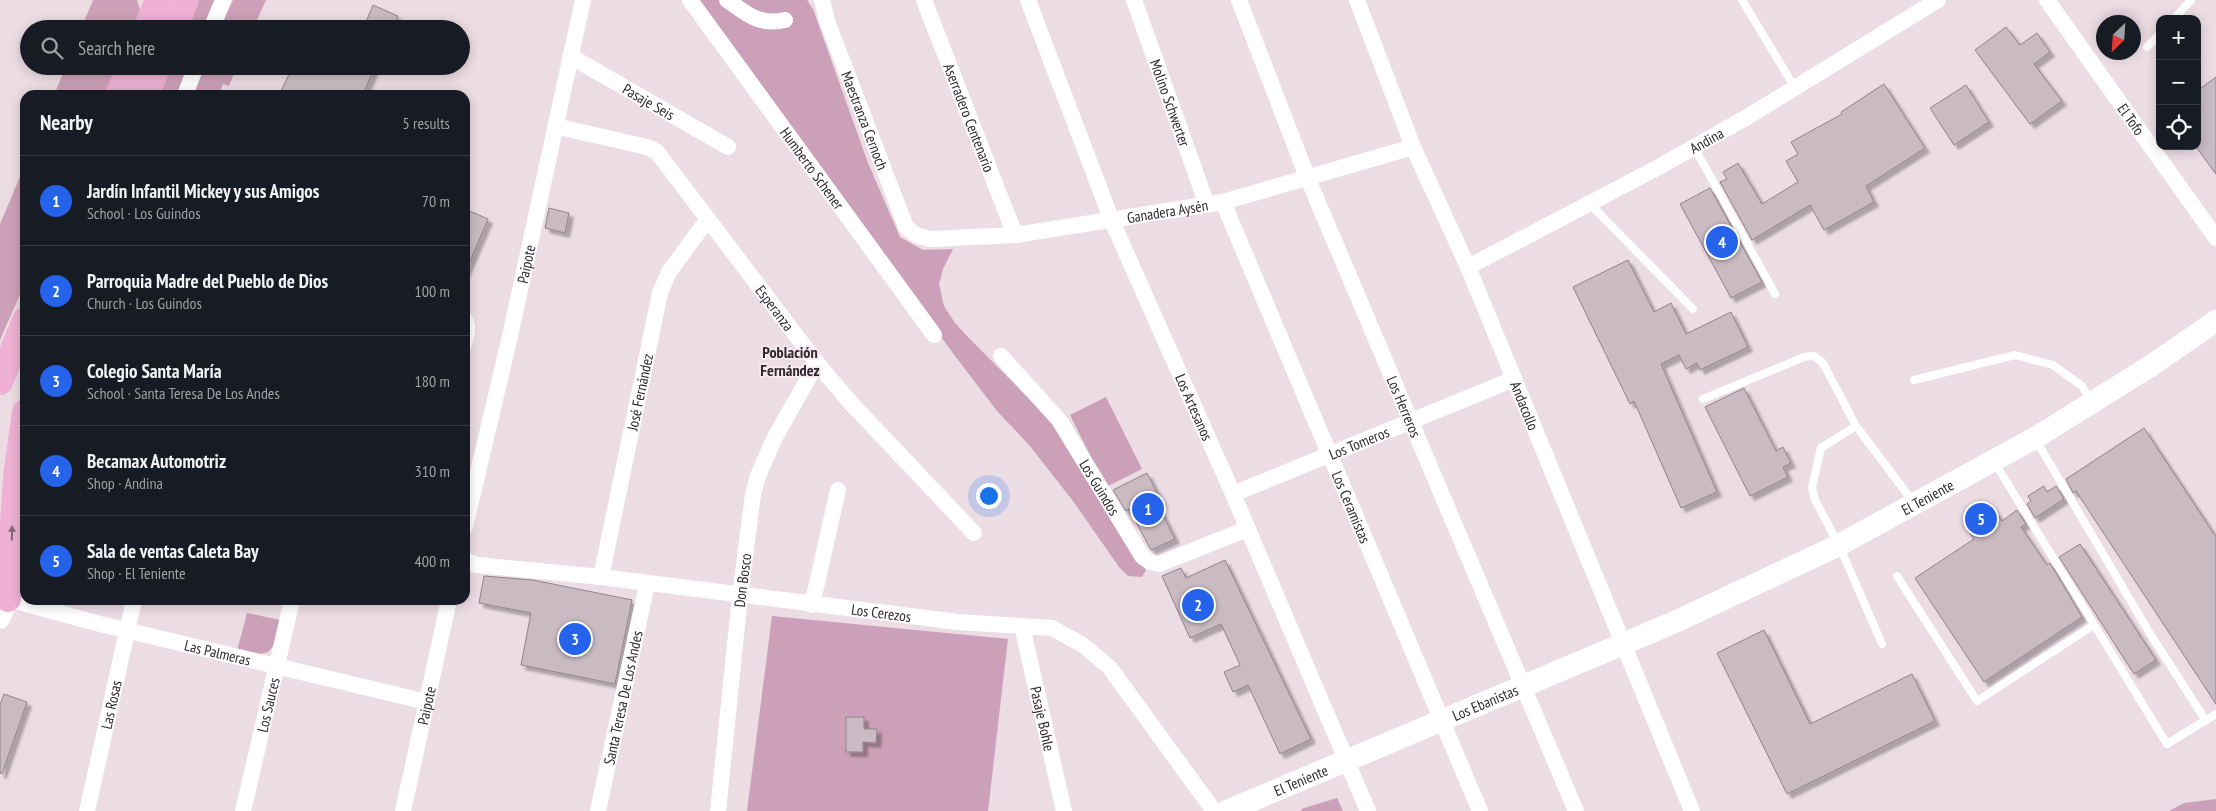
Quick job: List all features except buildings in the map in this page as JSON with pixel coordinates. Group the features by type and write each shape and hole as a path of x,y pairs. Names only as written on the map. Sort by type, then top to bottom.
{"highway":[{"path":"150,20 158,0"},
{"path":"178,20 186,0"},
{"path":"120,90 126,75"},
{"path":"148,90 154,75"},
{"path":"3,366 20,330"},
{"path":"0,463 20,411"},
{"path":"4,609 20,448"}],"main road":[{"name":"El Teniente","path":"1623,644 1839,546 1915,505 2036,438 2216,321"},
{"name":"Los Ebanistas","path":"1346,761 1623,644"},
{"name":"El Teniente","path":"1227,811 1346,761"}],"street":[{"path":"215,20 223,0"},
{"name":"Paipote","path":"470,506 510,336 583,0"},
{"name":"Humberto Schener","path":"690,0 934,335"},
{"path":"727,0 760,21 774,23 785,20"},
{"name":"Maestranza Cernoch","path":"822,0 827,21 906,227 916,235"},
{"name":"Aserradero Centenario","path":"924,0 1015,235"},
{"name":"Los Artesanos","path":"1028,0 1112,221 1233,494 1368,811"},
{"name":"Molino Schwerter","path":"1134,0 1215,204"},
{"name":"Los Herreros","path":"1239,0 1308,179 1576,811"},
{"name":"Andacollo","path":"1357,0 1413,147 1468,268 1692,811"},
{"name":"Andina","path":"1468,268 1694,147 1795,88 1938,0"},
{"name":"El Tofo","path":"2047,0 2216,238"},
{"name":"Pasaje Seis","path":"570,56 728,147"},
{"path":"187,90 193,75"},
{"name":"Esperanza","path":"555,126 647,147 657,152 817,363 849,401 974,532"},
{"name":"Ganadera Aysén","path":"916,235 930,240 1015,235 1215,204 1308,179 1413,147"},
{"name":"Los Ceramistas","path":"1215,204 1330,455 1480,811"},
{"name":"José Fernández","path":"601,577 660,293 669,272 708,219"},
{"name":"Los Guindos","path":"1001,356 1058,420 1142,556 1150,562 1159,564 1247,529"},
{"name":"Don Bosco","path":"718,811 740,596 753,494 758,476 784,419 817,363"},
{"name":"Los Tomeros","path":"1233,494 1514,379"},
{"path":"812,605 838,490"},
{"name":"Los Cerezos","path":"470,562 477,565 601,577 958,622 1052,628 1068,635 1110,668 1214,811"},
{"path":"4,609 20,572"},
{"name":"Santa Teresa De Los Andes","path":"598,811 646,584"},
{"name":"Las Rosas","path":"87,811 133,605"},
{"name":"Los Sauces","path":"243,811 291,605"},
{"name":"Paipote","path":"402,811 448,605"},
{"name":"Las Palmeras","path":"4,609 127,631 427,702"},
{"name":"Pasaje Bohle","path":"1022,626 1064,811"}],"lane":[{"path":"1742,0 1795,88"},
{"path":"2178,15 2191,0"},
{"path":"2148,47 2156,38"},
{"path":"1694,147 1775,294"},
{"path":"1589,203 1693,309"},
{"path":"470,321 472,324 470,333"},
{"path":"1914,380 2015,355 2052,365 2082,386 2092,403"},
{"path":"1703,399 1804,356 1814,356 1823,363 1856,426 1915,505"},
{"path":"1856,426 1821,448 1812,487 1815,500 1839,546 1882,644"},
{"path":"2036,438 2149,632 2206,720"},
{"path":"1994,461 2168,744 2216,714"},
{"path":"1897,576 1977,701 2094,625"}],"shaded area":[{"path":"93,0 137,0 140,10 136,20 85,20"},
{"path":"198,0 216,0 208,20 190,20"},
{"path":"233,0 266,0 257,20 224,20"},
{"path":"696,0 807,0 813,9 868,163 900,237 923,250 953,249 943,269 939,284 944,306 955,323 1054,424 1146,570 1142,577 1128,576 1119,567 1073,501 1029,445 997,411"},
{"path":"62,75 114,75 108,90 56,90"},
{"path":"167,75 185,75 179,90 161,90"},
{"path":"201,75 233,75 229,86 223,84 220,90 195,90"},
{"path":"20,177 20,294 0,340 0,224"},
{"path":"1106,397 1142,469 1106,487 1070,415"},
{"path":"247,613 281,620 276,640 273,646 265,653 237,651"},
{"path":"772,616 1008,639 988,811 747,811"},
{"path":"1337,798 1343,811 1302,811 1301,809"},
{"path":"2216,799 2216,811 2169,811 2184,803"}],"place":[{"name":"Becamax Automotriz","path":"1722,242"},
{"name":"Jardín Infantil Mickey y sus Amigos","path":"1148,509"},
{"name":"Sala de ventas Caleta Bay","path":"1981,519"},
{"name":"Parroquia Madre del Pueblo de Dios","path":"1198,605"},
{"name":"Colegio Santa María","path":"575,639"}],"district":[{"name":"Población Fernández","path":"790,361"}]}
